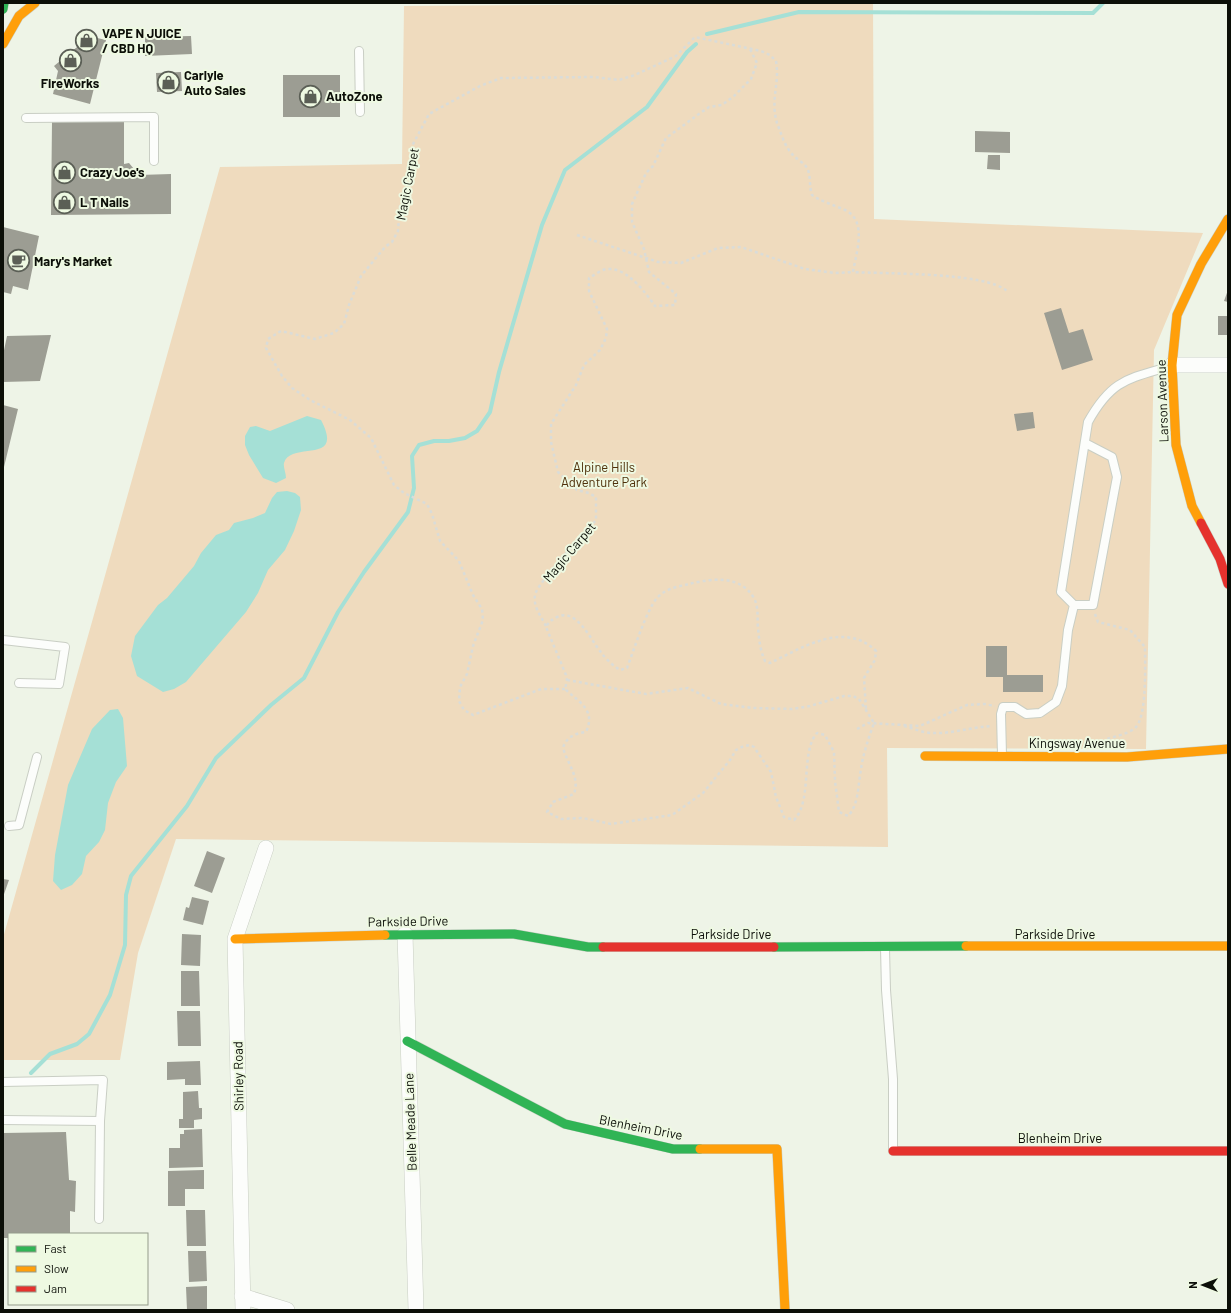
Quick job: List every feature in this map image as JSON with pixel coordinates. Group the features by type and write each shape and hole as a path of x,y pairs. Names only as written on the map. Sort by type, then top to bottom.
{"street":[{"path":"3,9 4,3"},
{"path":"3,44 19,16 35,3"},
{"name":"Larson Avenue","path":"1228,219 1201,264 1177,315 1172,365 1176,445 1192,506 1224,559 1228,584"},
{"path":"1172,365 1228,366"},
{"name":"Kingsway Avenue","path":"925,756 1127,757 1228,749"},
{"name":"Shirley Road","path":"242,1303 235,939 266,848"},
{"name":"Parkside Drive","path":"235,939 406,934 514,934 588,947 1228,946"},
{"name":"Belle Meade Lane","path":"406,934 407,1041 416,1310"},
{"name":"Blenheim Drive","path":"407,1041 565,1124 673,1149 778,1149 784,1310"},
{"name":"Blenheim Drive","path":"893,1150 1228,1151"},
{"path":"242,1303 287,1310"}],"lane":[{"path":"359,51 360,112"},
{"path":"26,118 154,118 154,161"},
{"path":"1085,443 1112,457 1117,478 1093,605 1074,605 1061,592 1088,422 1098,403 1112,389 1126,380 1172,365"},
{"path":"1002,756 1001,714 1003,707 1015,707 1026,714 1040,713 1056,702 1062,686 1068,630 1074,605"},
{"path":"3,640 65,647 59,684 19,683"},
{"path":"9,826 19,825 37,757"},
{"path":"885,947 886,990 893,1079 893,1150"},
{"path":"3,1082 103,1080 100,1121 99,1219"},
{"path":"3,1120 100,1121"}],"path":[{"name":"Magic Carpet","path":"546,627 535,607 535,593 570,549 596,520 596,497 589,493 577,490 558,472 552,442 551,424 576,384 584,365 600,350 606,338 607,329 589,291 589,278 603,270 620,271 630,278 655,306 675,305 676,294 649,272 647,259 632,222 632,204 646,173 653,166 666,138 709,107 722,105 751,78 757,63 750,49 695,37 676,56 635,75 619,80 594,77 501,78 480,86 429,114 412,146 407,193 400,206 398,231 392,242 385,247 362,276 349,305 344,324 334,333 325,337 315,338 281,331 268,340 266,348 292,388 310,400 350,420 370,438 394,485 404,493 420,499 427,504 432,514 440,541 459,561 473,595 482,609 483,620 473,646 467,674 460,687 459,701 464,710 473,715 541,689 565,690"},
{"path":"750,49 770,55 776,62 777,82 773,105 777,122 786,146 808,169 810,175 809,185 812,195 854,216 858,225 858,240 853,272"},
{"path":"576,235 658,262 681,263 718,248 741,247 806,269 835,273 853,272 957,278 983,281 1002,286 1007,291"},
{"path":"568,680 646,694 688,688 721,704 747,708 792,708 810,706 844,696 853,696 858,699 866,709 874,723 861,768 860,784 856,801 852,812 848,816 839,812 835,781 834,752 825,734 817,733 813,741 808,762 804,804 800,814 794,820 784,817 776,797 770,772 754,747 750,745 736,750 730,760 703,793 672,815 611,824 584,818 561,819 547,812 549,806 553,802 574,794 577,786 574,772 563,748 564,743 572,736 586,732 591,722 590,716 586,709 565,690 568,680 546,627 549,621 560,615 570,617 581,624 599,650 620,670 627,668 641,630 658,597 669,589 707,580 726,580 738,583 747,589 757,605 759,642 765,661 770,663 792,650 828,637 859,640 876,651 875,660 864,678 866,709"},
{"path":"857,729 868,723 920,726 967,705 984,704 1003,707"}],"green space":[{"name":"Alpine Hills Adventure Park","path":"873,3 874,219 1203,233 1154,350 1146,749 887,748 888,847 176,839 138,953 120,1060 3,1060 3,938 220,167 402,164 404,6"}],"water":[{"path":"307,416 321,420 327,434 326,443 322,448 296,453 289,456 284,463 286,478 276,483 263,478 249,455 245,445 245,436 250,427 256,426 270,431"},
{"path":"287,491 295,493 300,497 301,510 294,531 285,550 268,570 258,593 246,612 186,682 174,689 163,692 137,676 131,656 135,636 158,605 167,598 194,566 201,553 216,535 229,530 234,523 265,513 272,498 277,492"},
{"path":"118,709 123,718 127,766 116,782 108,803 105,830 99,842 86,856 82,874 72,885 61,890 53,881 55,855 68,785 92,729 110,710"}],"building":[{"path":"84,35 106,40 90,104 53,94 58,71 54,66 82,43"},
{"path":"191,36 192,54 145,56 145,37"},
{"name":"Carlyle Auto Sales","path":"181,72 182,91 157,92 156,73"},
{"name":"AutoZone","path":"283,75 340,75 340,117 283,117"},
{"path":"124,121 124,164 129,163 139,175 171,174 171,214 51,215 52,122"},
{"path":"975,131 1010,132 1010,153 975,152"},
{"path":"988,155 1000,155 1000,170 987,169"},
{"name":"Mary's Market","path":"3,227 39,236 28,290 13,286 11,294 3,292"},
{"path":"1228,290 1228,302 1224,301"},
{"path":"1061,308 1069,333 1083,329 1093,360 1062,370 1044,313"},
{"path":"1218,316 1228,316 1228,335 1218,335"},
{"path":"51,335 40,381 3,382 3,355 7,336"},
{"path":"3,405 18,409 4,467 3,467"},
{"path":"1033,412 1035,428 1017,431 1014,414"},
{"path":"986,646 1007,646 1007,675 1043,675 1043,692 1003,692 1003,677 986,677"},
{"path":"207,851 225,858 212,893 194,886"},
{"path":"3,879 9,880 3,897"},
{"path":"192,897 209,901 203,925 183,920 186,907 189,908"},
{"path":"182,934 201,935 200,966 181,965"},
{"path":"181,971 199,971 200,1006 181,1006"},
{"path":"177,1011 200,1011 201,1046 178,1046"},
{"path":"200,1061 201,1085 185,1085 185,1079 167,1080 167,1062"},
{"path":"198,1091 199,1108 202,1108 202,1119 194,1120 194,1128 179,1128 179,1119 183,1119 183,1092"},
{"path":"202,1129 203,1167 169,1168 169,1148 180,1148 180,1134 184,1134 184,1130"},
{"path":"66,1132 69,1180 76,1181 75,1212 70,1211 70,1233 8,1233 8,1238 3,1238 3,1133"},
{"path":"204,1170 204,1189 185,1189 185,1206 168,1206 168,1171"},
{"path":"186,1210 205,1210 206,1246 187,1246"},
{"path":"188,1251 206,1251 207,1281 189,1282"},
{"path":"207,1286 207,1310 187,1310 186,1287"}],"waterway":[{"path":"707,34 799,12 1093,13 1103,3"},
{"path":"31,1073 50,1054 77,1044 89,1034 110,995 125,945 126,895 131,876 187,806 216,758 271,705 304,678 338,612 364,572 408,512 414,488 412,456 419,445 434,441 449,441 465,438 477,431 490,412 499,372 542,225 565,170 647,107 687,52 696,44"}],"traffic: fast":[{"path":"3,9 4,3"},
{"path":"385,935 514,934 588,947 603,947"},
{"path":"774,947 966,946"},
{"path":"407,1041 565,1124 673,1149 700,1149"}],"traffic: slow":[{"path":"3,44 19,16 35,3"},
{"path":"1201,523 1192,506 1176,445 1172,365 1177,315 1201,264 1228,219"},
{"path":"925,756 1127,757 1228,749"},
{"path":"235,939 385,935"},
{"path":"966,946 1228,946"},
{"path":"700,1149 777,1149 785,1310"}],"traffic: jam":[{"path":"1201,523 1220,559 1228,584"},
{"path":"603,947 774,947"},
{"path":"893,1151 1228,1151"}],"place":[{"name":"VAPE N JUICE / CBD HQ","path":"86,40"},
{"name":"FireWorks","path":"70,61"},
{"name":"Carlyle Auto Sales","path":"169,82"},
{"name":"AutoZone","path":"311,96"},
{"name":"Crazy Joe's","path":"64,172"},
{"name":"L T Nails","path":"65,202"},
{"name":"Mary's Market","path":"19,261"}]}
